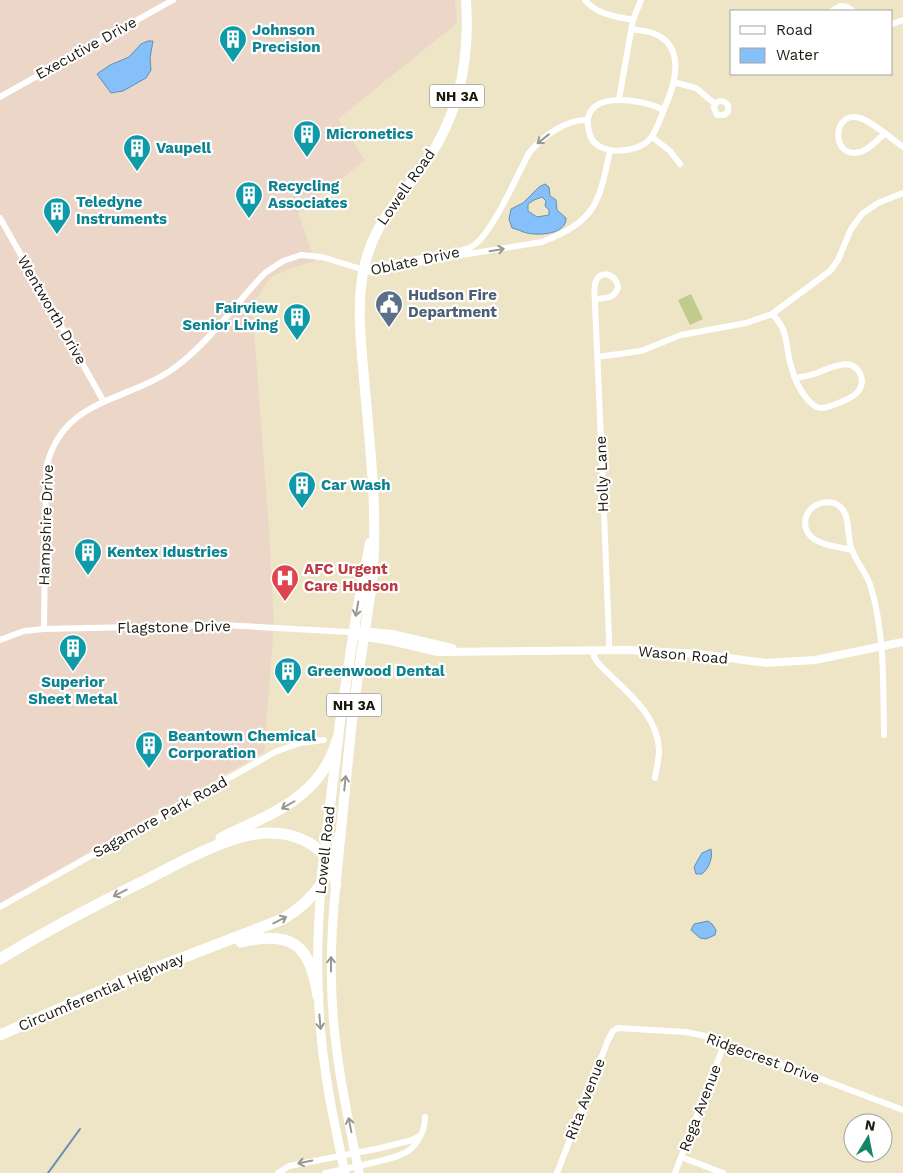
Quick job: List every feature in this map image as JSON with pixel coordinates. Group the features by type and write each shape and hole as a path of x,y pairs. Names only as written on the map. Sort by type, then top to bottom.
{"highway":[{"path":"0,959 69,919 299,798 322,774 337,740"},
{"path":"163,871 229,842 263,834 282,834 297,837 324,855 331,866 336,884"},
{"path":"202,950 283,919 304,904 321,886 331,866 340,836"},
{"path":"202,950 251,940 277,938 287,940 300,948 308,958 313,971 318,996"},
{"name":"Circumferential Highway","path":"0,1035 130,978 202,950"}],"main road":[{"name":"Lowell Road","path":"359,1169 340,1071 333,1012 331,940 351,727 372,577 373,497 360,298 363,271 374,234 429,157 444,132 450,117 461,84 464,63 467,39 466,0"},
{"name":"Lowell Road","path":"344,1171 323,1056 318,996 318,938 321,886 337,740 352,632 364,567 374,527"}],"street":[{"name":"Executive Drive","path":"0,97 173,0"},
{"path":"585,0 604,14 632,20"},
{"path":"619,99 632,20 641,0"},
{"path":"833,10 836,7 844,6 851,10"},
{"path":"631,29 655,34 672,49 676,60 670,96 664,110 652,137 643,145 610,151 599,147 592,140 587,120 591,111 598,104 608,100 619,99 650,105 664,110"},
{"path":"673,82 698,89 715,104"},
{"path":"885,134 864,151 855,153 844,149 837,136 842,123 855,117 864,119 885,134 903,147"},
{"path":"478,242 494,221 529,153 536,145 556,130 575,122 587,120"},
{"path":"652,137 670,151 680,164"},
{"name":"Oblate Drive","path":"363,271 382,272 431,260 542,242 559,235 591,212 601,192 610,151"},
{"path":"597,357 641,351 681,334 746,323 772,314 830,271 838,260 851,228 862,214 878,203 903,193"},
{"name":"Wentworth Drive","path":"0,218 104,402"},
{"name":"Oblate Drive","path":"363,271 374,267 460,251 473,247 478,242"},
{"name":"Oblate Drive","path":"478,242 480,253"},
{"name":"Hampshire Drive","path":"44,629 45,480 49,456 60,434 67,425 77,417 104,402 160,377 180,364 207,338 265,272 283,261 296,256 315,256 363,271"},
{"name":"Holly Lane","path":"595,299 611,297 617,292 618,284 614,277 607,274 597,279 595,286 595,299 597,357 610,650"},
{"path":"772,314 779,321 786,334 790,364 795,378 809,401 822,408 853,397 859,391 862,383 857,370 852,366 843,364 795,378"},
{"path":"852,550 818,542 810,536 806,526 806,519 813,507 825,502 835,504 841,508 847,520 852,550 870,585 881,645 884,735"},
{"name":"Flagstone Drive","path":"0,640 24,631 44,629 224,625 352,632"},
{"name":"Wason Road","path":"352,632 438,652 460,650 674,652 748,661 785,663 815,660 903,642"},
{"path":"593,650 596,661 642,707 652,722 659,752 655,778"},
{"name":"Sagamore Park Road","path":"0,907 275,752 300,743 324,740"},
{"name":"Ridgecrest Drive","path":"618,1028 686,1032 725,1042 903,1110"},
{"name":"Rita Avenue","path":"558,1173 608,1040 613,1031 618,1028"},
{"name":"Rega Avenue","path":"675,1173 725,1042"},
{"path":"325,1173 359,1169 404,1154 410,1150 420,1136 425,1117"},
{"path":"278,1173 289,1166 396,1145 420,1136"},
{"path":"681,1157 724,1173"}],"shaded area":[{"path":"0,0 455,0 457,23 338,119 365,160 298,213 315,261 288,269 271,277 252,305 274,623 264,752 0,903"}],"green space":[{"path":"691,294 703,319 690,325 678,300"}],"water":[{"path":"153,41 150,58 151,70 146,78 123,91 111,93 97,74 110,65 129,57 141,44"},
{"path":"545,184 549,187 550,196 556,200 557,210 566,218 562,228 551,233 538,234 512,228 509,219 511,209 523,203 539,187","holes":["542,197 546,201 545,206 549,210 549,215 537,217 528,211 528,204 534,200"]},
{"path":"711,849 711,859 708,866 702,874 696,874 694,867 702,853"},
{"path":"708,921 716,930 715,935 706,939 700,938 691,930 694,924"}],"waterway":[{"path":"48,1173 80,1129"}],"place":[{"name":"Johnson Precision","path":"233,63"},
{"name":"Micronetics","path":"307,158"},
{"name":"Vaupell","path":"137,172"},
{"name":"Recycling Associates","path":"249,219"},
{"name":"Teledyne Instruments","path":"57,235"},
{"name":"Hudson Fire Department","path":"389,328"},
{"name":"Fairview Senior Living","path":"297,341"},
{"name":"Car Wash","path":"302,509"},
{"name":"Kentex Idustries","path":"88,576"},
{"name":"AFC Urgent Care Hudson","path":"285,602"},
{"name":"Superior Sheet Metal","path":"73,672"},
{"name":"Greenwood Dental","path":"288,695"},
{"name":"Beantown Chemical Corporation","path":"149,769"}]}
